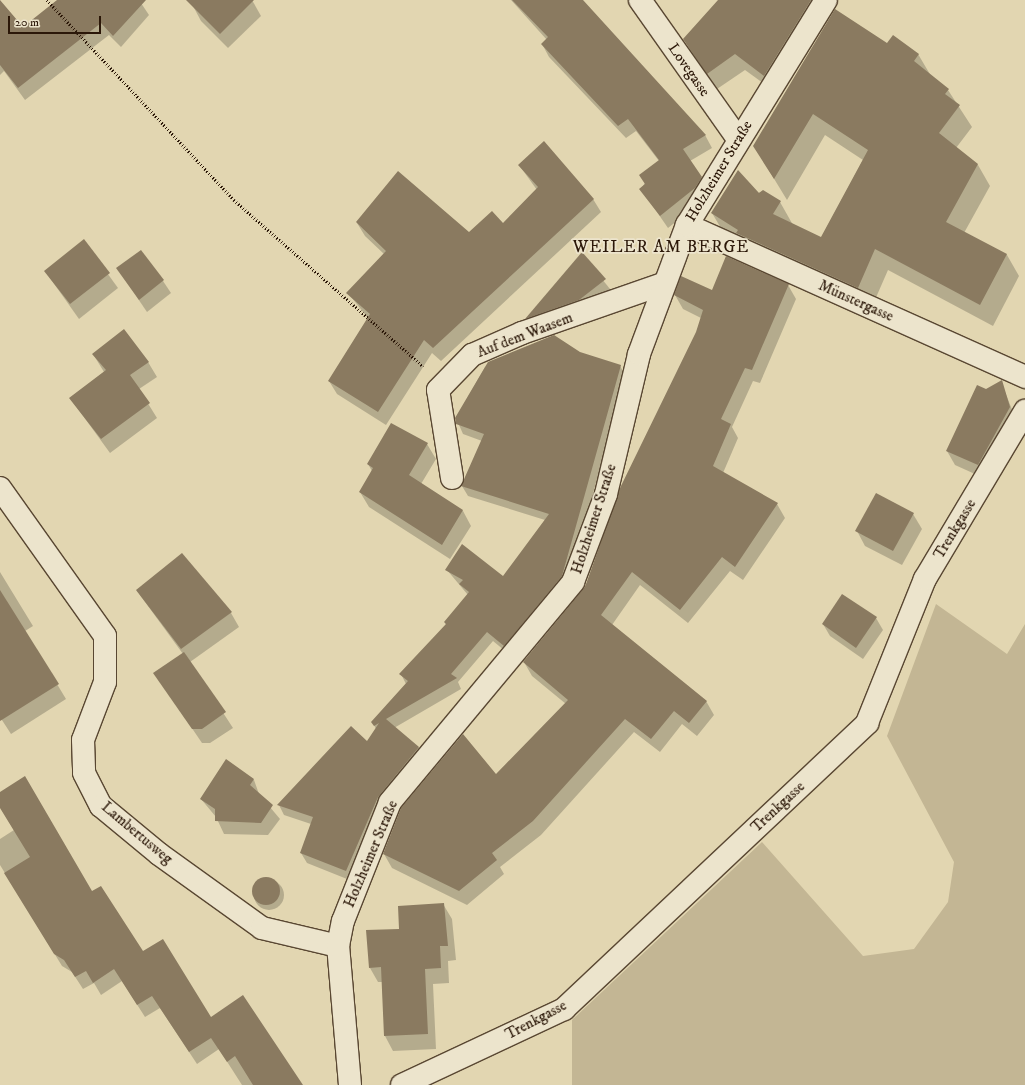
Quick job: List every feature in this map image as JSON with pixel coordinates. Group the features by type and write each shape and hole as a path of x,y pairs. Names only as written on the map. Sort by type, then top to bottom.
{"street":[{"name":"Lovegasse","path":"640,0 738,139"},
{"name":"Holzheimer Straße","path":"350,1085 338,946 343,921 390,802 573,582 606,494 639,354 663,284 687,225 738,139 826,0"},
{"name":"Münstergasse","path":"687,225 1025,377"},
{"name":"Auf dem Waasem","path":"444,381 472,355 522,333 663,284"},
{"path":"444,381 438,390 452,478"},
{"name":"Trenkgasse","path":"402,1085 564,1009 867,723 925,579 1025,411"},
{"name":"Lambertusweg","path":"0,488 105,636 105,682 83,740 84,773 101,806 159,854 262,928 338,946"}],"path":[{"path":"47,0 234,200 413,358 444,381"}],"shaded area":[{"path":"936,604 1007,654 1025,624 1025,1085 572,1085 572,1020 762,842 863,956 914,949 948,902 954,862 887,736"}],"building":[{"path":"0,0 23,27 57,0 146,0 113,36 101,23 18,88 0,65"},
{"path":"186,0 254,0 220,34"},
{"path":"512,0 583,0 706,135 683,149 702,177 695,188 660,216 639,189 645,184 639,175 659,160 628,119 618,126 541,44 548,37"},
{"path":"718,0 811,0 764,76 735,54 707,74 683,39"},
{"path":"835,9 887,43 893,35 919,54 914,61 949,89 945,94 960,105 939,133 978,164 946,222 1007,254 980,305 875,249 858,288 736,233 738,230 711,213 738,170 759,193 763,190 781,201 773,214 821,237 868,150 813,114 774,179 753,146"},
{"path":"544,141 594,199 433,348 424,340 378,412 328,381 370,314 346,293 386,251 356,222 398,171 469,232 492,211 503,223 538,187 518,165"},
{"path":"84,239 110,273 70,304 44,271"},
{"path":"141,250 164,280 139,300 116,268"},
{"path":"582,252 606,279 579,300 525,319"},
{"path":"726,256 789,284 752,370 745,368 721,419 731,424 713,466 778,503 735,567 722,557 680,610 632,572 601,615 707,701 689,723 674,711 651,739 625,719 533,821 492,853 497,860 459,891 383,854 401,808 463,734 496,774 568,700 523,662 585,587 620,488 696,332 703,310 674,295 681,276 712,290"},
{"path":"124,329 149,362 130,375 150,403 101,439 69,398 106,370 92,354"},
{"path":"554,335 580,352 621,365 562,576 504,646 487,632 451,674 457,678 386,719 419,747 378,797 346,871 300,853 313,817 277,805 351,726 367,741 379,723 374,726 371,722 408,681 399,674 446,624 444,622 469,592 459,584 463,580 445,570 462,544 503,576 549,514 461,486 484,434 456,424 455,418 488,362"},
{"path":"1002,380 1010,407 978,465 946,451 977,385 986,389"},
{"path":"391,423 428,443 409,475 463,510 442,545 359,492 373,468 367,464"},
{"path":"876,493 914,513 893,551 855,531"},
{"path":"182,553 232,612 181,649 136,590"},
{"path":"0,590 59,684 0,721"},
{"path":"842,594 877,617 856,648 822,624"},
{"path":"184,652 226,712 202,729 192,729 153,673"},
{"path":"226,759 254,779 250,785 273,805 261,823 215,821 215,809 200,799"},
{"path":"25,776 92,891 101,886 143,951 163,939 211,1017 243,995 303,1085 253,1085 235,1056 227,1062 211,1038 189,1052 152,996 137,1005 114,969 93,983 86,971 75,977 64,960 54,954 4,873 30,857 0,808 0,792"},
{"path":"266,877 276,881 280,891 276,901 266,905 256,901 252,891 256,881"},
{"path":"444,903 448,946 440,946 441,968 425,969 428,1034 384,1036 381,967 369,968 366,930 399,929 398,906"}],"district":[{"name":"WEILER AM BERGE","path":"661,248"}]}
